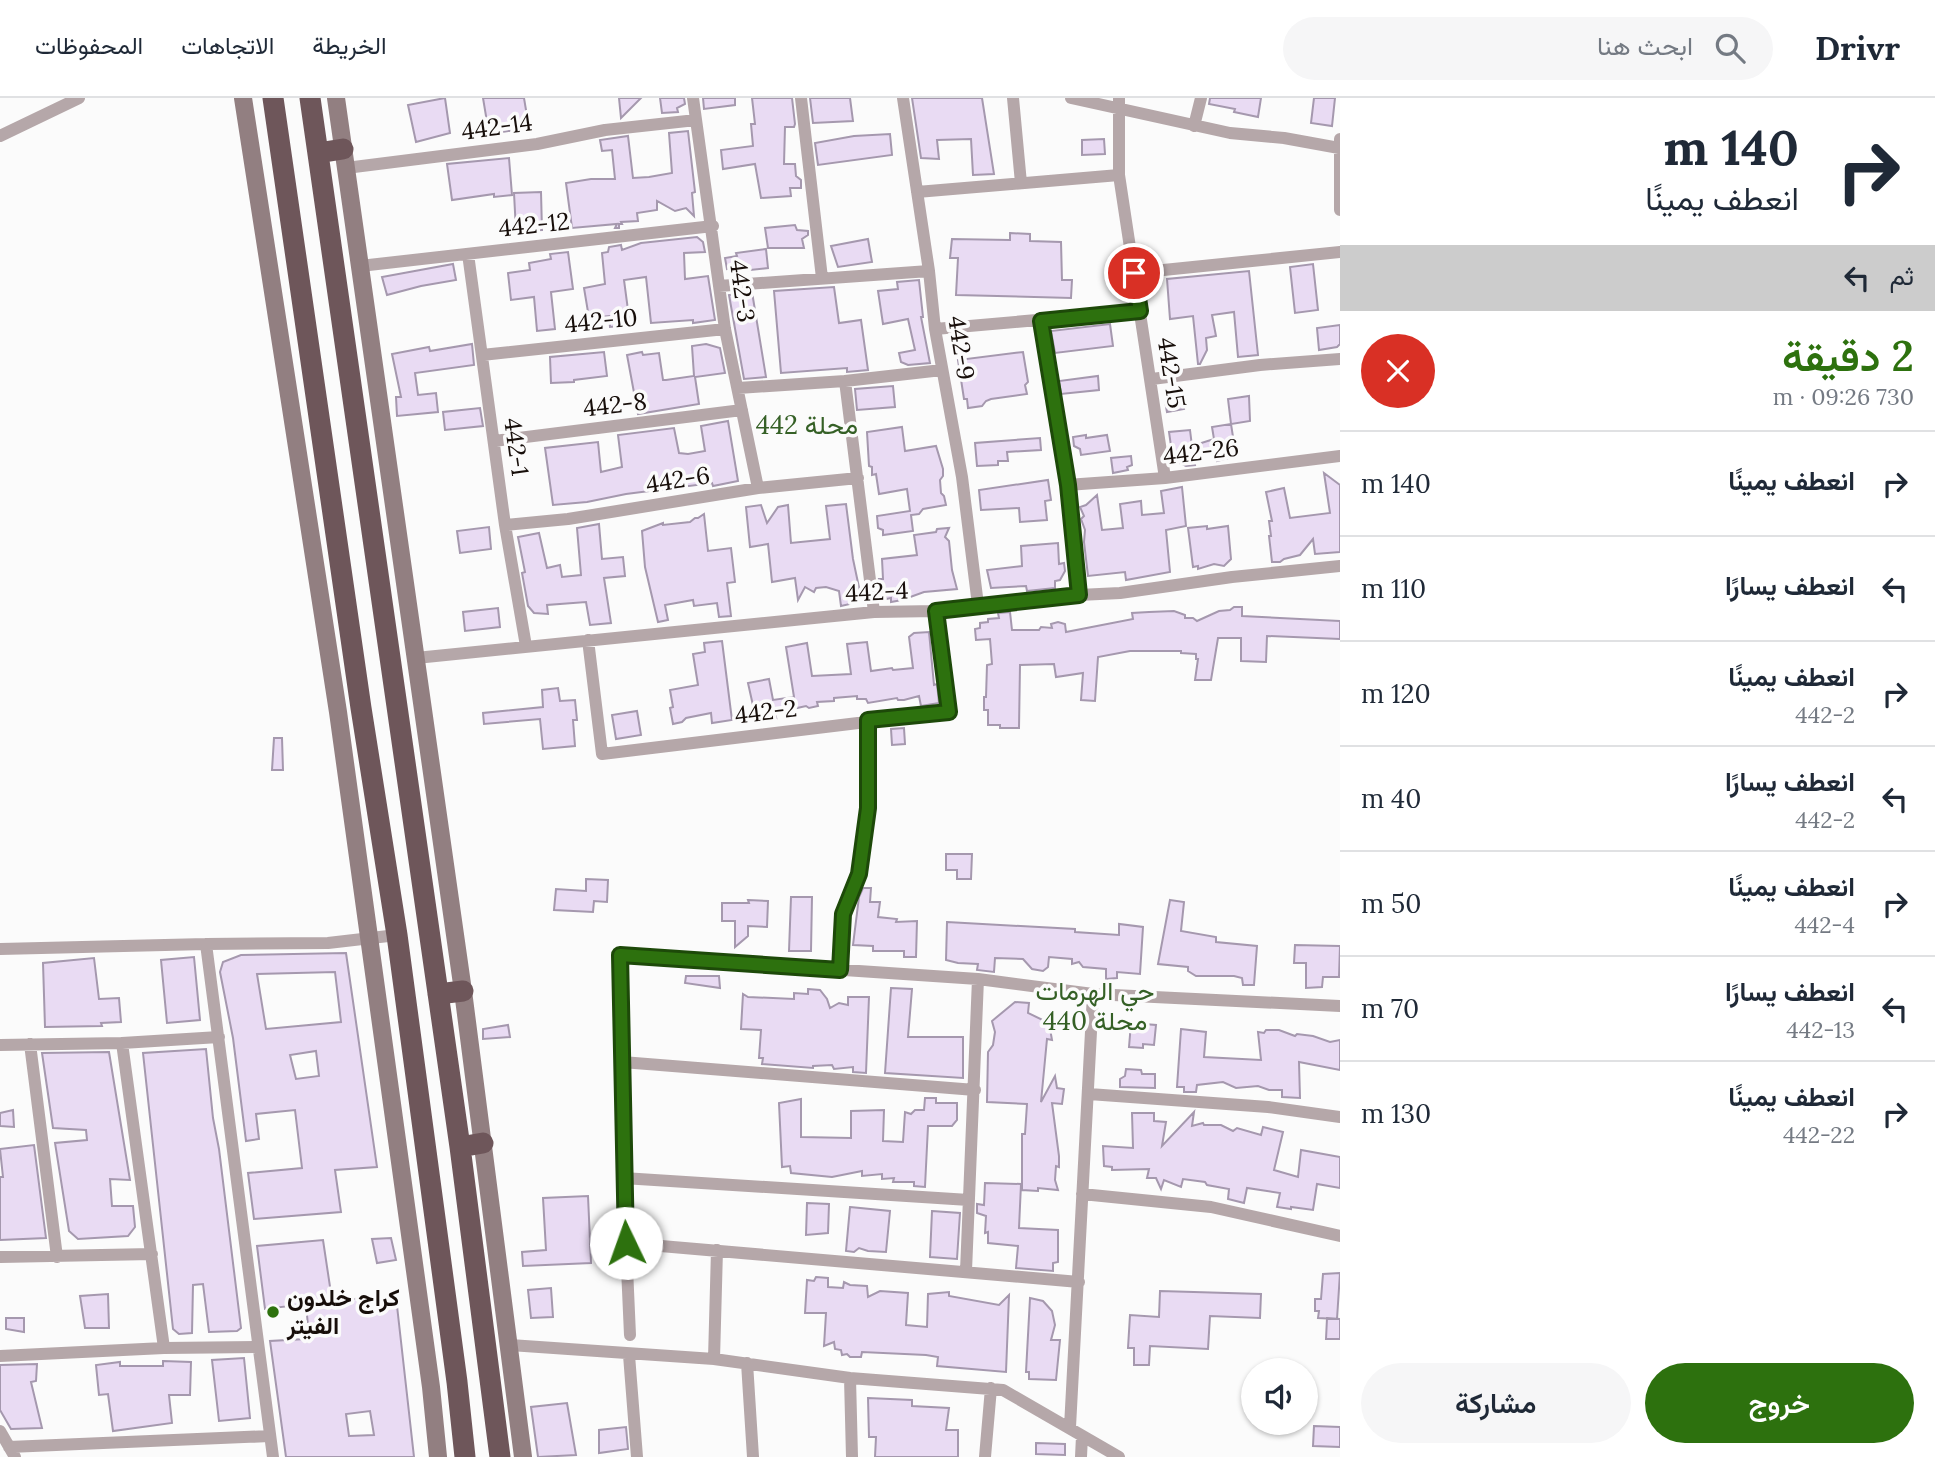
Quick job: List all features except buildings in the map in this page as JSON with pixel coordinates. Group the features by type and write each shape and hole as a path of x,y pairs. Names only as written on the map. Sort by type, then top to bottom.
{"highway":[{"path":"273,98 361,708 397,935 457,1382 464,1457"},
{"path":"310,98 460,1147 500,1457"},
{"path":"318,153 345,159"},
{"path":"438,994 463,991"},
{"path":"460,1147 483,1143"},
{"path":"457,1382 491,1381"}],"main road":[{"path":"243,98 338,712 431,1387 438,1457"},
{"path":"336,98 463,991 523,1457"}],"street":[{"path":"0,136 79,98"},
{"name":"442-3","path":"693,98 713,226 725,329 758,488"},
{"path":"801,98 822,278"},
{"name":"442-9","path":"903,98 935,329 962,477 978,605"},
{"path":"1013,98 1021,183"},
{"path":"1071,98 1118,103 1194,126 1339,144 1340,210"},
{"path":"1194,126 1201,98"},
{"name":"442-15","path":"1118,103 1119,174 1165,478"},
{"name":"442-14","path":"345,159 537,144 605,130 696,120"},
{"path":"917,192 1119,174"},
{"name":"442-12","path":"360,266 713,226"},
{"path":"1134,273 1340,252"},
{"name":"442-1","path":"468,254 505,525 526,646"},
{"path":"719,286 929,271"},
{"path":"935,329 1140,311"},
{"path":"1041,321 1068,485 1079,595"},
{"name":"442-10","path":"482,355 725,329"},
{"path":"1152,379 1260,365 1340,359"},
{"path":"738,388 845,381 942,370"},
{"path":"845,381 874,612"},
{"name":"442-8","path":"494,441 742,410"},
{"name":"442-26","path":"1068,485 1165,478 1340,456"},
{"name":"442-6","path":"505,525 568,519 758,488 858,478"},
{"name":"442-4","path":"416,658 874,612 936,611 1121,593 1252,574 1340,566"},
{"name":"442-2","path":"588,640 601,754 949,712 936,611"},
{"path":"840,970 843,914 859,874 868,808 868,720"},
{"path":"0,949 328,943 397,935"},
{"path":"206,944 272,1457"},
{"path":"630,1335 623,1178 620,955 978,979 1093,994 1340,1006"},
{"path":"966,1271 978,979"},
{"path":"1070,1427 1093,994"},
{"path":"0,1045 122,1043 219,1037"},
{"path":"122,1043 164,1348"},
{"path":"30,1044 57,1257"},
{"path":"622,1062 975,1090"},
{"path":"1089,1094 1268,1107 1340,1117"},
{"path":"623,1178 969,1200"},
{"path":"1082,1194 1211,1207 1340,1236"},
{"path":"626,1243 1079,1282"},
{"path":"714,1359 717,1250"},
{"path":"0,1257 152,1254"},
{"path":"510,1345 714,1359 850,1378 1003,1390 1119,1457"},
{"path":"0,1356 164,1348 257,1347"},
{"path":"629,1355 637,1457"},
{"path":"747,1363 752,1457"},
{"path":"850,1378 852,1457"},
{"path":"985,1457 991,1388"},
{"path":"0,1431 12,1452 270,1436"},
{"path":"1081,1457 1082,1436"}],"place":[{"name":"كراج خلدون الفيتر","path":"273,1312"}],"district":[{"name":"محلة 442","path":"807,425"},
{"name":"حي الهرمات محلة 440","path":"1095,1006"}],"route":[{"path":"626,1243 620,955 840,970 843,914 859,874 868,808 868,720 949,712 936,611 1079,595 1068,485 1041,321 1140,311 1134,273"}]}
